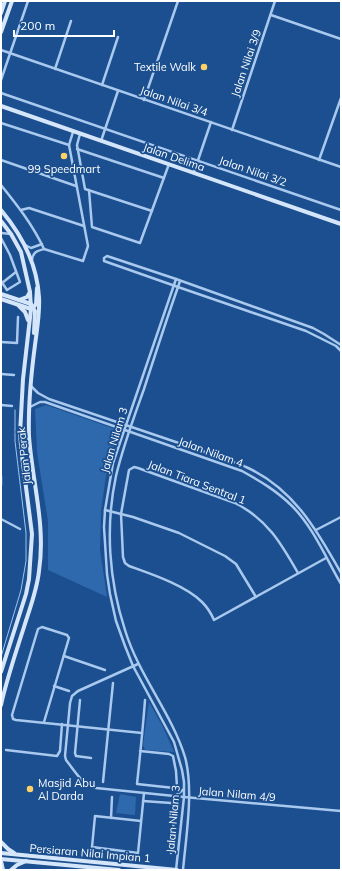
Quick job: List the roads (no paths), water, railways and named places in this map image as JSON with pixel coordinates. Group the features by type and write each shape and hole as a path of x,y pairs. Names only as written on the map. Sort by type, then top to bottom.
{"main road":[{"path":"1,13 5,1"},
{"path":"1,32 12,1"},
{"name":"Jalan Delima","path":"1,106 341,224"},
{"name":"Jalan Perak","path":"1,210 17,230 26,245 32,262 37,285 39,313 31,386 29,434 42,538 40,562 34,596 7,680 1,705"},
{"name":"Jalan Perak","path":"1,221 11,234 21,252 32,307 23,379 20,434 31,518 32,534 30,564 26,594 1,672"},
{"path":"32,307 36,304 37,285"},
{"path":"19,303 27,297 30,292"},
{"path":"1,294 19,303 29,322"},
{"path":"1,299 32,307"},
{"path":"32,307 36,317 34,336 35,346"},
{"path":"1,842 8,850 17,855"},
{"name":"Persiaran Nilai Impian 1","path":"1,853 177,870"},
{"path":"1,860 3,870"},
{"name":"Persiaran Nilai Impian 1","path":"1,860 119,870"},
{"path":"11,870 17,865 26,861"}],"street":[{"path":"1,80 28,1"},
{"path":"144,100 178,1"},
{"name":"Jalan Nilai 3/9","path":"232,130 275,1"},
{"path":"270,15 341,39"},
{"path":"55,69 71,21"},
{"path":"102,85 118,37"},
{"name":"Jalan Nilai 3/4","path":"1,50 341,167"},
{"path":"100,141 118,91"},
{"name":"Jalan Nilai 3/2","path":"1,93 341,210"},
{"path":"319,160 341,98"},
{"path":"194,173 211,122"},
{"path":"1,123 69,145"},
{"path":"32,262 33,254 44,249 83,261 88,246 69,145 73,132"},
{"path":"80,134 77,149 84,187 152,211"},
{"path":"77,149 164,178"},
{"path":"1,160 76,186"},
{"path":"89,190 92,227 140,243 169,164"},
{"path":"1,185 21,210 44,249"},
{"path":"21,210 29,208 84,226"},
{"path":"1,233 11,234"},
{"path":"1,238 10,255 20,282 7,290 2,282 16,272"},
{"path":"26,245 31,248 42,244"},
{"path":"341,345 313,328 176,279 107,256 104,258 104,260 174,286 306,332 336,346 341,351"},
{"name":"Jalan Nilam 3","path":"176,279 113,463 105,510 105,548 110,594 116,621 133,666 174,742 182,770 184,797 177,870"},
{"name":"Jalan Nilam 3","path":"180,281 129,431 116,476 111,512 111,556 116,597 127,637 138,664 178,740 187,770 189,797 182,870"},
{"path":"1,342 17,343 18,317"},
{"path":"1,374 14,375"},
{"name":"Jalan Nilam 4","path":"31,386 38,393 49,399 126,424 240,465 264,477 282,490 306,515 341,573"},
{"name":"Jalan Nilam 4","path":"30,407 40,402 46,402 242,471 265,484 292,506 313,533 341,584"},
{"path":"1,405 12,406"},
{"name":"Jalan Tiara Sentral 1","path":"121,514 128,472 132,468 138,468 235,503 249,511 272,530 298,573"},
{"path":"1,476 1,485"},
{"path":"105,510 133,517 179,533 225,556 236,564 256,596"},
{"path":"121,514 123,557 125,563 129,566 161,578 194,595 203,602 214,620 326,558"},
{"path":"316,530 341,517"},
{"path":"1,519 20,529"},
{"path":"44,722 69,636 42,627 38,629 12,715 13,719 142,733"},
{"path":"64,656 105,670"},
{"name":"Jalan Nilam 4/9","path":"138,664 75,693 72,696 65,756 66,760 80,779 88,785 96,788 144,793 341,811"},
{"path":"103,782 113,683"},
{"path":"54,686 70,691"},
{"path":"80,700 75,753 76,756 91,758"},
{"path":"140,751 169,754 173,756 178,784 177,787 174,788 137,784 140,751 142,733 145,700"},
{"path":"6,750 57,756 60,751 62,724"},
{"path":"183,803 176,796 184,789"},
{"path":"141,821 95,816 93,848 138,853 144,793"},
{"path":"111,818 112,797"},
{"path":"143,801 171,803 175,806 171,852"},
{"path":"180,833 186,834"}],"waterway":[{"path":"1,657 21,590 26,561 26,533 15,441 15,410"}],"place":[{"name":"Textile Walk","path":"204,67"},
{"name":"99 Speedmart","path":"64,156"},
{"name":"Masjid Abu Al Darda","path":"30,789"}]}
